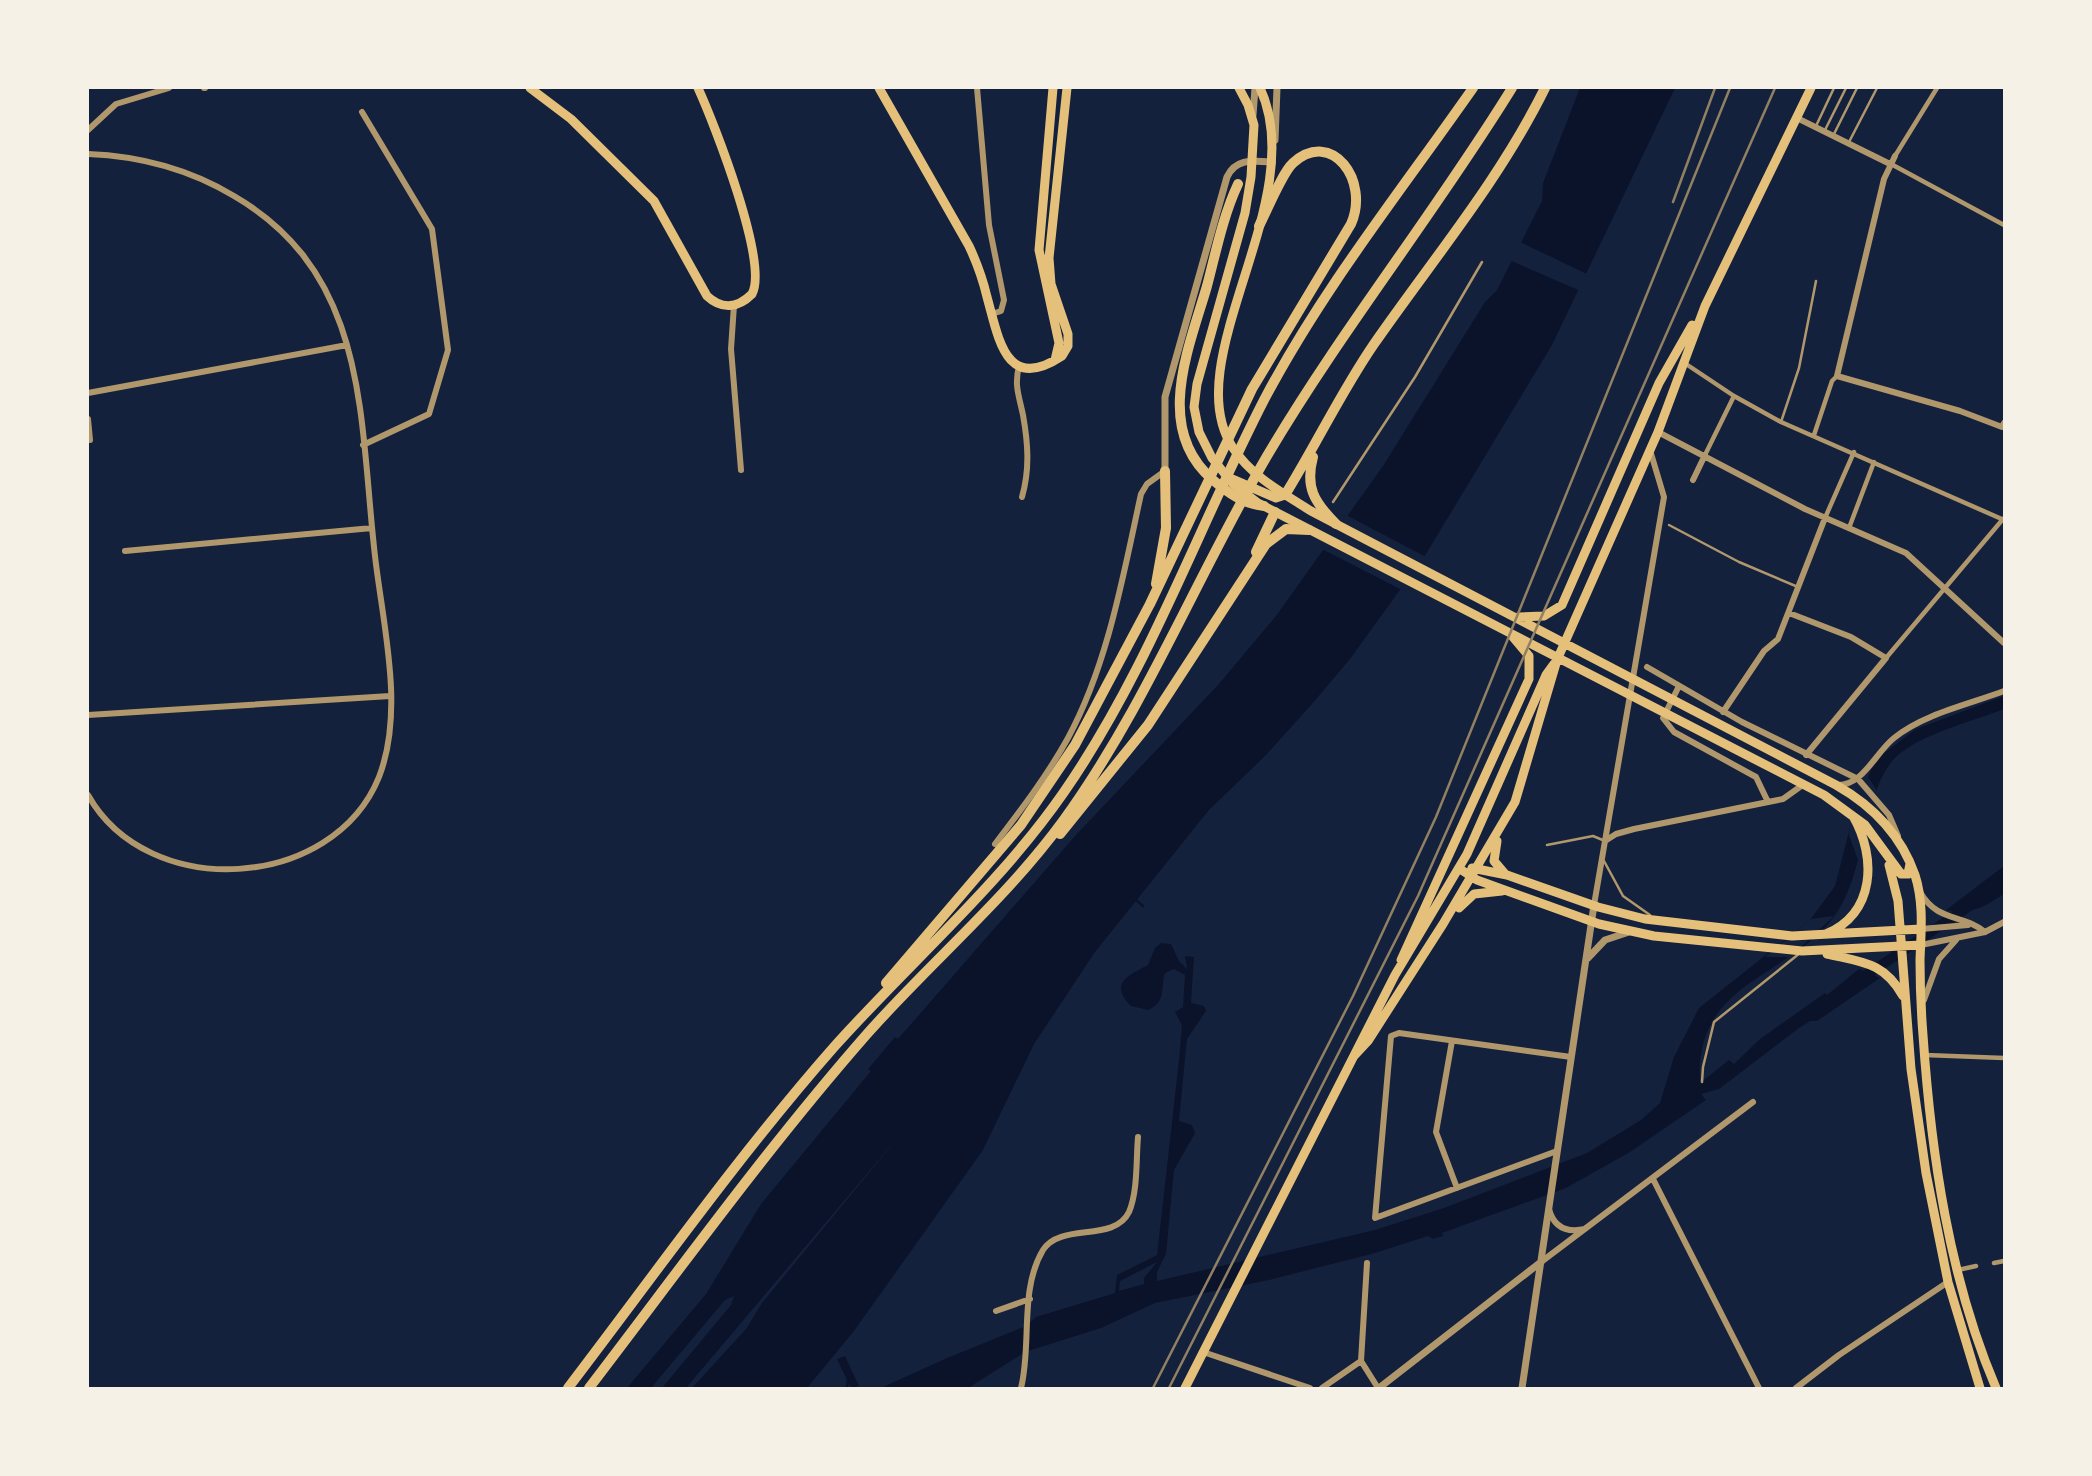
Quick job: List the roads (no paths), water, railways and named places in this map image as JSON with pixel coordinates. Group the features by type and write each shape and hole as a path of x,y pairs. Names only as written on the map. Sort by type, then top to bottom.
{"highway":[{"path":"865,1012 996,877 1071,782 1133,675 1248,433 1306,326 1355,251 1473,88"},
{"path":"1027,867 1078,800 1112,746 1237,510 1292,415 1512,88"},
{"path":"1285,495 1373,345 1500,169 1545,88"},
{"path":"568,1388 758,1141 865,1012 901,961 971,886 1040,800 1093,715 1150,604 1252,389 1351,224 1358,196 1354,177 1344,163 1330,155 1314,154 1299,159 1287,169 1259,226"},
{"path":"1238,184 1182,372 1178,401 1181,426 1189,450 1209,477 1242,501 1264,506"},
{"path":"1316,446 1309,484 1314,508 1336,524"},
{"path":"1150,604 1165,541 1165,471"},
{"path":"1252,563 1275,512"},
{"path":"589,1388 759,1165 835,1072 907,990 1053,842 1132,748 1252,563 1273,536 1286,529 1304,528"}],"main road":[{"path":"530,88 571,119 654,201 707,296 719,304 734,306 752,294 756,270 730,166 698,88"},
{"path":"879,88 969,247 980,272 1004,353 1019,366 1034,369 1051,364 1065,354 1069,341 1049,264 1067,88"},
{"path":"1051,364 1058,355 1059,343 1039,250 1053,88"},
{"path":"1238,88 1253,119 1253,161 1245,212 1197,384 1195,417 1205,446 1224,475 1244,494 1304,528 1804,784 1834,801 1867,827 1885,856 1904,875 1910,872 1910,862"},
{"path":"1257,88 1267,107 1272,158 1259,226 1219,370 1216,402 1222,426 1233,448 1271,492"},
{"path":"1507,875 1495,864 1493,856 1527,767 1557,660 1658,432 1682,361 1705,306 1811,88"},
{"path":"1509,614 1539,618 1562,605 1674,351 1705,306"},
{"path":"1224,475 1285,495 1314,508"},
{"path":"1275,512 1285,495"},
{"path":"1336,524 1836,785 1857,797 1872,810 1901,844 1919,890 1925,1055 1943,1205 1966,1301 1996,1388"},
{"path":"1185,1388 1395,975 1461,835 1531,673 1525,650 1502,629"},
{"path":"1395,975 1460,869 1546,675 1557,660"},
{"path":"1816,936 1841,927 1866,895 1869,868 1863,842 1852,815"},
{"path":"1354,1056 1368,1041 1503,826"},
{"path":"1885,856 1894,883 1921,1146 1948,1282 1980,1388"},
{"path":"1460,869 1477,868 1507,875 1594,905 1663,921 1790,936 1898,941 1921,948"},
{"path":"1460,869 1471,878 1591,921 1630,932 1815,952 1867,963 1888,974 1906,1004"},
{"path":"1443,924 1465,900 1475,894 1512,892"},
{"path":"1815,952 1898,941 1920,928"}],"street":[{"path":"88,130 116,104 169,88"},
{"path":"977,88 990,233 1004,300 1001,311 992,314"},
{"path":"1253,119 1257,88"},
{"path":"995,844 1044,778 1071,731 1109,633 1142,489 1165,471 1163,418 1167,385 1227,177 1238,164 1272,158 1277,118 1277,88"},
{"path":"1814,435 1837,376 1890,164 1937,88"},
{"path":"362,112 432,229 448,349 429,414 363,445"},
{"path":"1797,118 1834,134 2004,225"},
{"path":"88,154 123,156 169,167 212,184 254,209 293,242 321,277 335,304 347,345 363,445 390,696 384,760 369,797 349,824 330,840 297,858 235,869 206,867 170,859 120,835 88,795"},
{"path":"734,306 731,349 741,470"},
{"path":"88,393 347,345"},
{"path":"1682,361 1734,396 1781,422 2004,519 1806,755"},
{"path":"1019,366 1016,387 1026,430 1028,465 1021,497"},
{"path":"1837,376 2004,426"},
{"path":"1693,480 1734,396"},
{"path":"88,419 90,440"},
{"path":"1658,432 1825,517 1906,553 2004,643"},
{"path":"1522,1388 1591,921 1664,497 1650,450"},
{"path":"1723,712 1764,651 1779,639 1825,517 1854,452"},
{"path":"1849,528 1874,462"},
{"path":"125,551 372,528"},
{"path":"1789,613 1857,640 1886,658"},
{"path":"1647,667 1723,712 1858,779 1892,821 1901,844"},
{"path":"1679,686 1663,718 1664,723 1674,732 1753,774 1759,780 1768,802"},
{"path":"1836,785 1850,784 1858,779 1899,734 2004,691"},
{"path":"88,715 390,696"},
{"path":"1605,841 1634,829 1788,797 1804,784"},
{"path":"1919,890 1940,914 1973,924 1985,932"},
{"path":"1921,948 1985,932 2004,922"},
{"path":"1920,928 1973,924"},
{"path":"1584,965 1605,940 1630,932"},
{"path":"1922,1009 1939,959 1947,947 1959,939"},
{"path":"1557,1153 1375,1218 1388,1041 1396,1033 1571,1057"},
{"path":"1452,1041 1436,1132 1457,1188"},
{"path":"1925,1055 2004,1058"},
{"path":"1367,1263 1361,1361 1378,1388 1753,1102"},
{"path":"1021,1388 1027,1360 1030,1299 1037,1264 1048,1244 1059,1238 1116,1224 1128,1213 1138,1137"},
{"path":"1653,1179 1759,1388"},
{"path":"1549,1209 1555,1223 1564,1230 1587,1229"},
{"path":"1994,1263 2004,1261"},
{"path":"1958,1270 1976,1266"},
{"path":"1796,1388 1839,1354 1948,1282"},
{"path":"996,1311 1030,1299"},
{"path":"1203,1352 1310,1388"},
{"path":"1322,1388 1361,1361"}],"lane":[{"path":"1815,126 1834,88"},
{"path":"1825,130 1846,88"},
{"path":"1834,134 1857,88"},
{"path":"1849,142 1877,88"},
{"path":"1333,502 1415,377 1482,262"},
{"path":"1781,422 1799,368 1815,281"},
{"path":"1669,525 1739,562 1798,587"},
{"path":"1546,845 1593,836 1605,841"},
{"path":"1603,853 1608,872 1623,896 1663,921"},
{"path":"1702,1083 1714,1023 1801,951"}],"water":[{"path":"1580,88 1675,88 1552,345 1426,554 1350,659 1265,756 1209,810 1095,952 1034,1044 983,1150 854,1331 807,1388 692,1388 746,1329 762,1303 904,1130 686,1388 662,1388 731,1305 734,1296 725,1300 651,1388 627,1388 706,1294 761,1204 871,1071 868,1069 895,1037 898,1039 1075,836 1218,685 1276,616 1383,466 1485,302 1497,290 1542,201 1543,183"},
{"path":"2004,696 2004,709 1920,741 1897,756 1886,770 1870,810 1859,857 1844,900 1833,918 1813,939 1726,1003 1711,1023 1702,1049 1700,1083 1729,1060 1734,1064 1760,1039 1825,993 1827,995 1859,969 1880,978 1817,1021 1810,1021 1799,1028 1719,1089 1701,1094 1706,1100 1630,1152 1566,1188 1442,1233 1443,1236 1433,1239 1428,1236 1375,1253 1269,1280 1155,1303 1101,1328 1025,1352 968,1388 881,1388 1026,1326 1036,1317 1115,1293 1117,1275 1157,1255 1182,1025 1175,1012 1183,1007 1185,975 1174,969 1165,973 1162,995 1158,1003 1148,1010 1131,1006 1121,991 1124,980 1148,965 1155,948 1161,943 1171,944 1179,961 1187,969 1185,956 1194,957 1191,1003 1204,1006 1206,1011 1187,1039 1179,1121 1192,1125 1195,1133 1174,1170 1166,1254 1157,1272 1157,1281 1375,1230 1444,1208 1587,1153 1641,1120 1660,1103 1674,1057 1699,1008 1810,920 1835,886 1855,808 1871,770 1883,754 1916,729","holes":["1157,1262 1144,1278 1144,1284 1119,1291 1120,1281"]},
{"path":"2004,866 2004,894 1970,911 1946,910"},
{"path":"845,1356 859,1386 851,1388 837,1359"}],"waterway":[{"path":"1135,899 1143,906"},
{"path":"1859,980 1971,905"},
{"path":"847,1388 848,1379"}],"railway":[{"path":"1673,202 1715,88"},
{"path":"1153,1388 1353,996 1436,817 1730,88"},
{"path":"1169,1388 1418,896 1775,88"}]}
